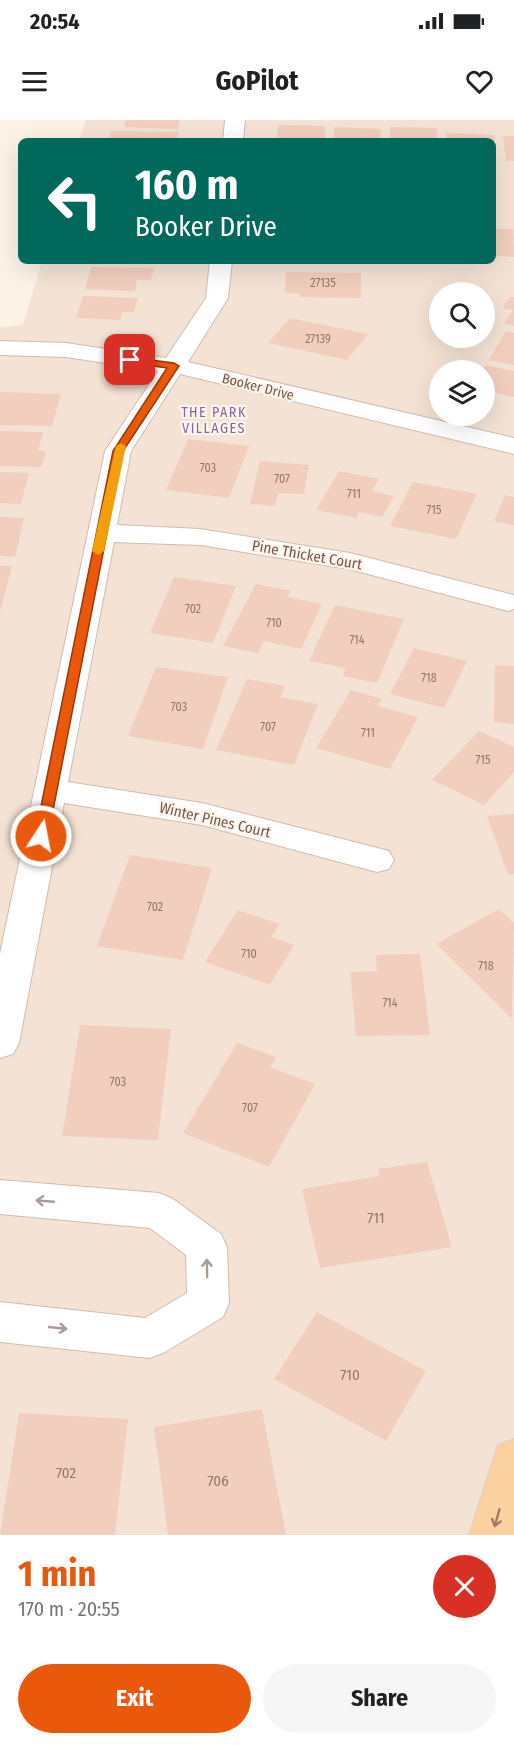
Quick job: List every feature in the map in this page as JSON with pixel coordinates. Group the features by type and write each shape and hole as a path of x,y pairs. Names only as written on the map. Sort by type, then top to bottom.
{"main road":[{"path":"492,1535 514,1461"}],"street":[{"path":"233,138 236,120"},
{"path":"0,1043 118,451 217,298 221,264"},
{"name":"Booker Drive","path":"0,348 66,350 174,366 514,446"},
{"name":"Pine Thicket Court","path":"102,533 200,537 339,559 508,602"},
{"name":"Winter Pines Court","path":"51,790 202,814 377,860"},
{"path":"0,1197 159,1211 207,1247 208,1303 150,1338 0,1322"}],"shaded area":[{"path":"86,120 514,120 514,1535 0,1535 0,327 23,325 41,264 496,264 496,138 80,138"}],"building":[{"path":"126,120 180,120 177,129 124,127"},
{"path":"278,125 325,126 325,138 277,138"},
{"path":"335,127 381,129 380,138 333,138"},
{"path":"390,127 437,128 437,138 390,138"},
{"path":"111,131 179,132 178,138 109,138"},
{"path":"446,133 494,135 494,138 447,138"},
{"path":"503,136 514,136 514,161 506,161"},
{"path":"496,229 513,229 514,257 496,256"},
{"path":"91,267 154,268 151,280 137,280 135,291 85,289"},
{"path":"286,272 361,273 361,298 300,297 300,294 285,293"},
{"path":"83,296 138,298 134,312 122,312 120,320 76,318"},
{"path":"510,297 514,297 514,326 504,324 513,310 503,308"},
{"path":"290,318 368,334 347,360 268,343"},
{"path":"506,331 514,333 514,365 489,360"},
{"path":"495,367 514,371 514,397 495,393"},
{"path":"0,392 61,394 52,426 0,425"},
{"path":"0,431 43,432 38,451 46,451 41,467 0,466"},
{"path":"188,439 249,446 229,498 166,490"},
{"path":"260,461 309,465 304,494 278,493 275,506 250,504"},
{"path":"339,471 379,479 372,491 394,496 382,517 359,512 356,518 316,510"},
{"path":"0,472 29,473 21,504 0,503"},
{"path":"413,482 477,494 456,539 390,526"},
{"path":"505,495 514,497 514,525 494,521"},
{"path":"0,517 24,518 15,557 0,556"},
{"path":"0,566 12,566 1,609 0,609"},
{"path":"174,577 236,586 213,643 150,633"},
{"path":"256,584 291,591 287,597 322,604 301,649 264,641 258,653 223,646"},
{"path":"335,605 404,619 377,683 343,676 346,668 309,661"},
{"path":"414,648 467,661 444,708 390,694"},
{"path":"495,665 514,666 514,724 494,722"},
{"path":"156,667 228,677 203,749 128,736"},
{"path":"247,679 285,686 280,697 318,704 294,765 216,750"},
{"path":"351,690 382,699 378,706 418,717 390,769 316,748"},
{"path":"479,731 514,747 514,772 484,805 432,780"},
{"path":"514,814 514,874 508,875 487,816"},
{"path":"130,855 212,868 183,960 97,946"},
{"path":"499,909 514,923 512,1019 436,944"},
{"path":"238,910 279,924 271,937 294,945 270,985 205,962"},
{"path":"420,954 430,1035 356,1036 350,972 377,971 376,955"},
{"path":"80,1025 171,1029 158,1140 62,1136"},
{"path":"237,1043 276,1057 270,1067 315,1084 269,1167 183,1133"},
{"path":"427,1162 452,1247 320,1268 302,1189 379,1176 378,1169"},
{"path":"317,1312 426,1371 386,1441 274,1379"},
{"path":"262,1409 286,1535 168,1535 154,1427"},
{"path":"19,1413 128,1419 115,1535 0,1535"}],"slow traffic":[{"path":"98,551 118,451 121,446"}],"district":[{"name":"THE PARK VILLAGES","path":"214,420"}],"route":[{"path":"41,836 118,451 174,366 130,360"}]}
